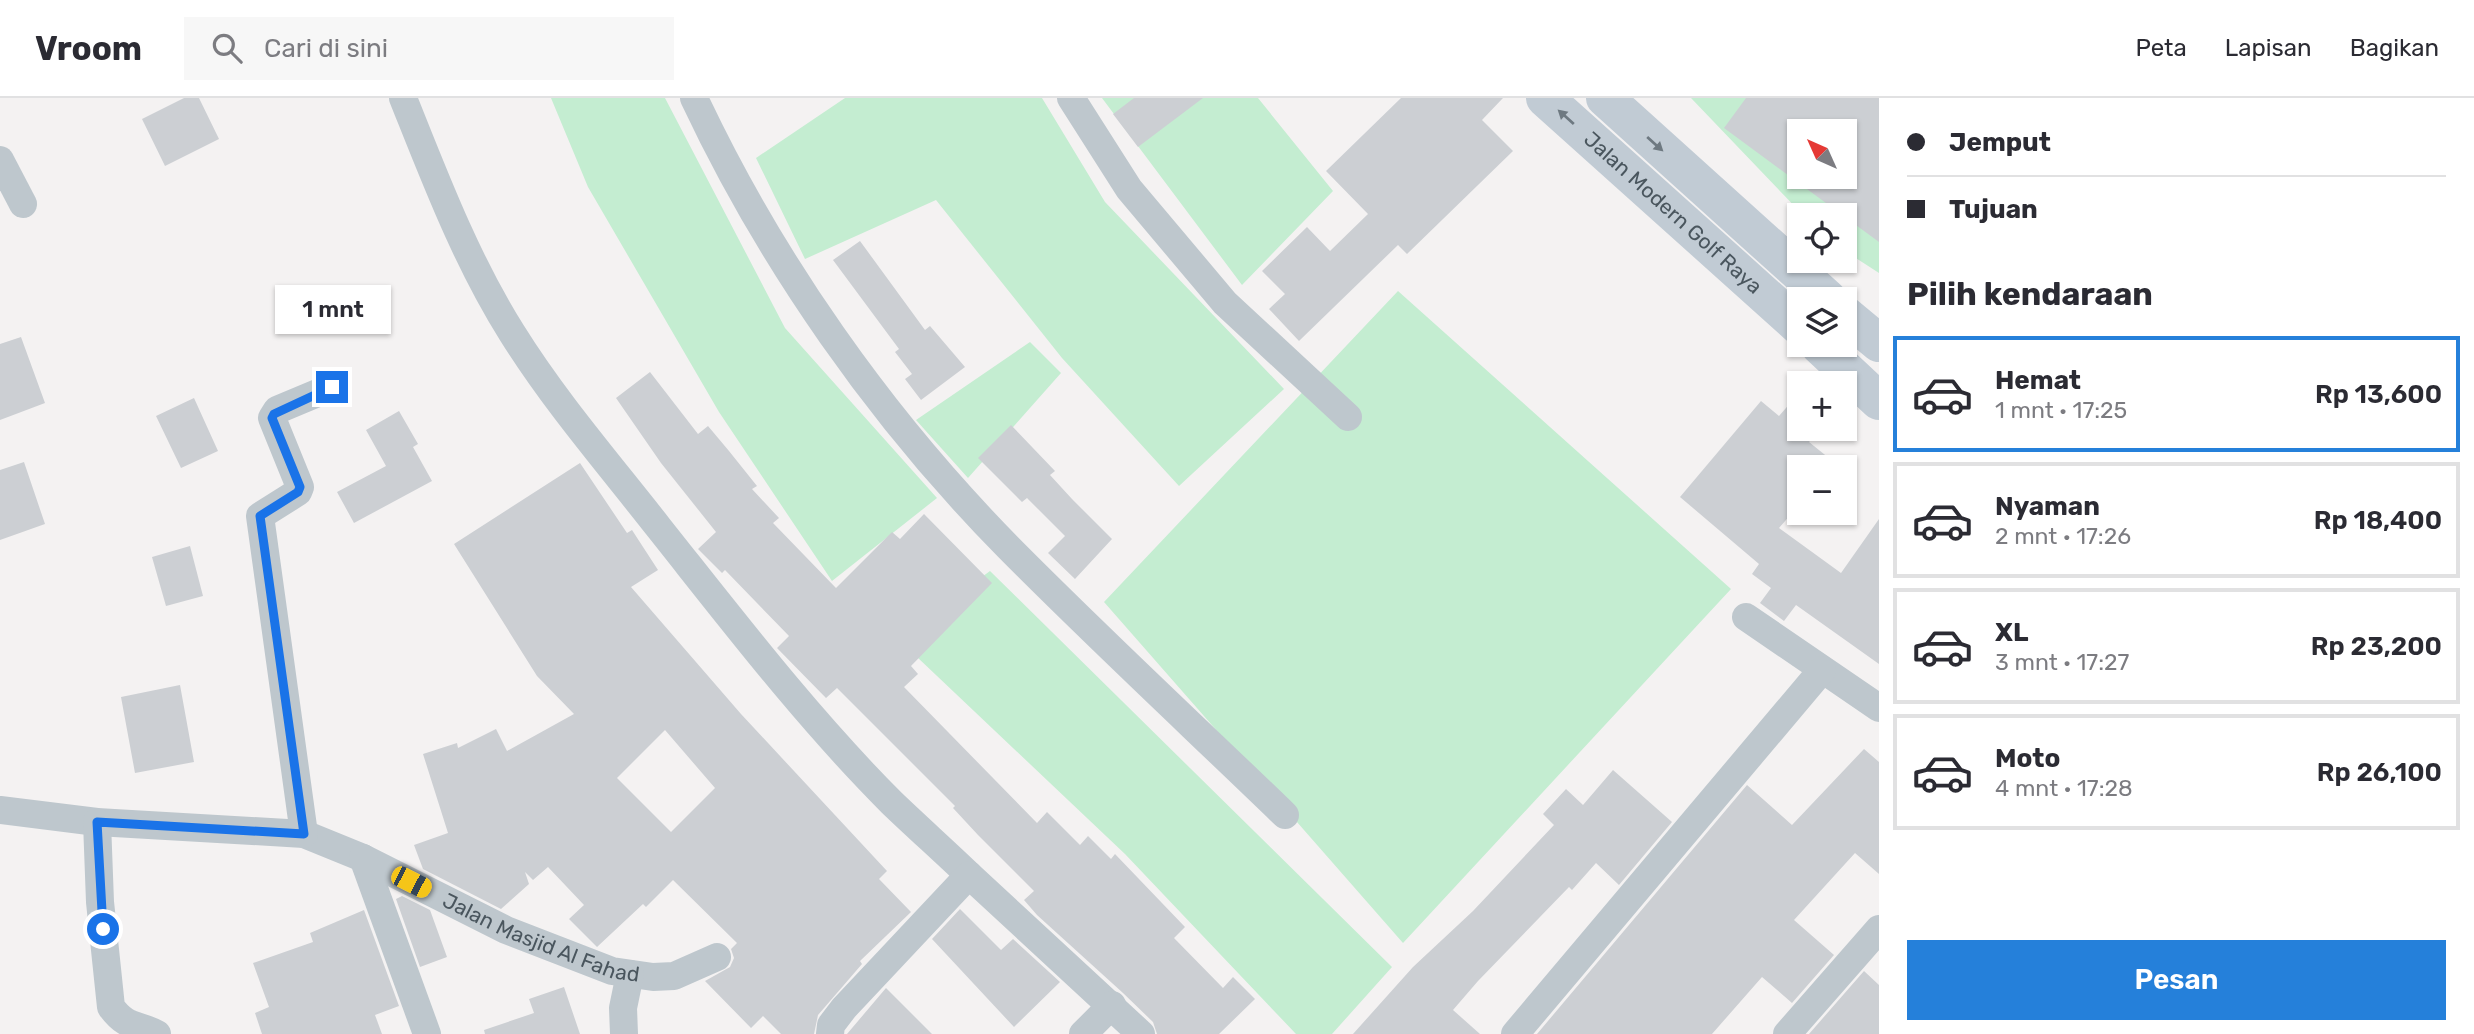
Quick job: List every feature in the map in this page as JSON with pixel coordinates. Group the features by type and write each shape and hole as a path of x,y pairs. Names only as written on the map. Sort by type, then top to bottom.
{"street":[{"path":"403,98 444,201 485,286 512,334 560,403 746,637 891,802 1141,1034"},
{"path":"694,98 736,182 813,307 902,427 1006,545 1286,815"},
{"path":"1071,98 1129,189 1225,303 1348,417"},
{"name":"Jalan Modern Golf Raya","path":"1545,98 1787,315"},
{"name":"Jalan Modern Golf Raya","path":"1605,98 1815,287"},
{"path":"0,160 23,204"},
{"path":"1857,325 1879,343"},
{"path":"1832,357 1879,401"},
{"path":"304,834 260,516 298,492 300,487 272,418 274,414 332,387"},
{"path":"1746,617 1879,708"},
{"path":"1515,1034 1822,670"},
{"name":"Jalan Masjid Al Fahad","path":"0,810 97,822 304,834 363,858 506,930 591,964 630,974 674,976 717,957"},
{"path":"97,822 100,902 111,1007 120,1020 138,1030 157,1034"},
{"path":"363,858 427,1034"},
{"path":"830,1034 831,1025 844,1008 970,875"},
{"path":"1787,1034 1879,929"},
{"path":"624,1034 623,1009 630,974"},
{"path":"1083,1034 1112,1006"}],"green space":[{"path":"551,98 665,98 785,328 937,498 832,581 719,412 588,187"},
{"path":"845,98 1042,98 1105,202 1284,389 1179,486 1062,358 936,200 805,259 756,158"},
{"path":"1102,98 1258,98 1333,191 1242,285"},
{"path":"1691,98 1879,98 1879,273 1857,259 1857,203 1792,203"},
{"path":"1398,291 1731,589 1403,943 1104,602"},
{"path":"1030,342 1061,373 968,478 916,420"},
{"path":"990,571 1392,967 1332,1034 1296,1034 1125,854 898,639"}],"building":[{"path":"184,98 199,98 219,139 165,166 142,119"},
{"path":"1134,98 1203,98 1138,147 1113,114"},
{"path":"1401,98 1503,98 1482,120 1513,151 1407,254 1398,245 1299,341 1269,309 1285,294 1262,271 1307,227 1330,251 1368,214 1326,171"},
{"path":"1746,98 1879,98 1879,242 1857,226 1857,203 1826,203 1807,189 1857,189 1857,119 1787,119 1787,174 1724,128"},
{"path":"860,241 925,330 930,326 965,367 921,400 905,379 912,374 895,352 899,349 833,260"},
{"path":"21,337 45,403 0,420 0,344"},
{"path":"650,372 698,434 708,426 757,486 752,489 779,518 773,523 836,588 892,532 900,539 924,514 992,583 911,666 918,674 904,687 1037,823 1047,812 1080,845 1088,836 1111,859 1115,854 1185,927 1174,938 1223,988 1233,977 1255,999 1219,1034 1157,1034 1153,1022 1037,915 1024,900 1034,891 978,835 953,808 955,806 837,688 826,698 777,648 789,636 725,570 722,573 698,549 716,532 661,463 616,398"},
{"path":"194,398 218,451 181,468 156,416"},
{"path":"1761,401 1779,416 1787,407 1787,441 1810,441 1825,455 1787,455 1787,519 1779,528 1841,573 1879,519 1879,664 1796,605 1784,621 1760,603 1771,588 1752,574 1759,564 1680,497"},
{"path":"399,411 418,444 413,447 432,481 354,523 337,492 386,466 366,430"},
{"path":"1011,425 1055,471 1050,475 1112,539 1075,579 1048,553 1065,536 1027,498 1022,502 978,458"},
{"path":"24,462 45,524 0,540 0,470"},
{"path":"580,463 627,533 632,530 658,570 631,587 741,714 887,871 879,879 911,912 860,961 862,964 818,1015 814,1034 781,1034 763,1016 751,1028 705,981 730,967 734,958 731,949 737,943 673,880 646,907 643,904 597,947 569,919 584,905 548,867 533,880 525,872 529,884 501,909 423,869 414,845 448,833 423,754 457,743 458,748 496,729 507,751 574,714 537,676 454,544","holes":["665,730 715,788 671,832 617,778"]},
{"path":"190,546 203,596 166,606 152,557"},
{"path":"180,685 194,762 135,773 121,697"},
{"path":"1864,749 1879,762 1879,874 1855,853 1794,920 1834,955 1792,1003 1762,977 1712,1034 1537,1034 1747,785 1792,825"},
{"path":"1613,770 1672,822 1619,885 1596,863 1572,890 1569,887 1478,981 1453,1010 1480,1034 1353,1034 1413,967 1473,911 1554,825 1543,814 1566,789 1583,805"},
{"path":"402,896 430,910 447,957 420,967 396,899"},
{"path":"960,909 1001,950 1013,939 1060,982 1014,1027 932,939"},
{"path":"364,910 399,1006 375,1015 382,1034 262,1034 255,1013 269,1007 253,963 313,942 310,933"},
{"path":"1864,971 1879,985 1879,1034 1809,1034"},
{"path":"564,987 580,1034 485,1034 484,1030 534,1013 529,999"},
{"path":"886,988 932,1034 847,1034"}],"route":[{"path":"103,929 97,822 304,834 260,516 298,492 300,487 272,418 274,414 277,410 332,387"}]}
